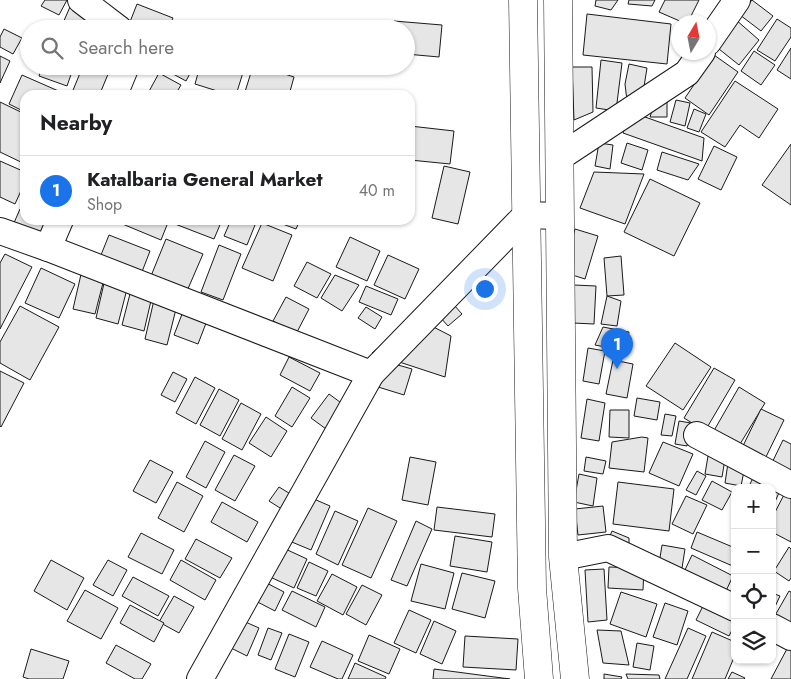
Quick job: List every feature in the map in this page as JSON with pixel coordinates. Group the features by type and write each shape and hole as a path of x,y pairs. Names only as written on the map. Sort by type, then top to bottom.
{"highway":[{"path":"523,0 532,588 539,679"},
{"path":"558,0 563,557 575,679"}],"street":[{"path":"80,0 107,20"},
{"path":"716,31 738,0"},
{"path":"560,157 687,73 696,60"},
{"path":"116,90 122,75"},
{"path":"200,679 371,374 526,214 559,216"},
{"path":"48,248 58,225"},
{"path":"0,231 371,374"},
{"path":"697,435 791,485"},
{"path":"563,557 608,548 731,606"},
{"path":"776,629 791,637"}],"building":[{"path":"45,0 67,0 59,15 41,6"},
{"path":"73,0 99,20 64,20"},
{"path":"596,0 618,0 611,10 595,6"},
{"path":"629,0 655,0 652,6 628,4"},
{"path":"665,0 699,0 692,15 671,15 671,17 659,12"},
{"path":"752,0 773,16 761,31 740,15"},
{"path":"137,4 173,18 172,20 131,20"},
{"path":"587,14 671,24 667,64 583,55"},
{"path":"735,19 759,40 739,65 716,47 716,43"},
{"path":"777,19 791,28 791,37 775,61 757,50"},
{"path":"415,23 442,25 439,57 415,55"},
{"path":"4,29 20,37 20,42 13,54 0,47 0,37"},
{"path":"791,48 791,79 777,70"},
{"path":"754,51 775,65 761,85 741,71"},
{"path":"0,56 10,61 0,83"},
{"path":"716,56 738,72 709,115 685,98 711,60 716,60"},
{"path":"601,60 622,63 616,111 596,108"},
{"path":"629,64 647,68 642,99 628,109 625,84"},
{"path":"572,67 592,67 593,112 574,120"},
{"path":"22,75 56,90 20,90 20,110 9,104"},
{"path":"39,75 71,75 67,86"},
{"path":"79,75 115,75 118,90 73,90"},
{"path":"158,75 163,75 181,85 178,90 150,90"},
{"path":"175,75 189,75 186,81"},
{"path":"198,75 242,75 238,90 214,90 195,84"},
{"path":"250,75 288,75 294,77 290,90 246,90"},
{"path":"735,81 778,109 759,138 740,125 725,147 701,132"},
{"path":"656,98 667,98 667,117 650,117"},
{"path":"676,100 690,103 685,126 670,122"},
{"path":"0,102 20,112 20,162 0,152"},
{"path":"694,109 706,114 699,132 687,128"},
{"path":"631,112 704,138 702,161 623,133"},
{"path":"415,127 454,131 450,164 415,160"},
{"path":"599,143 613,145 610,169 595,166"},
{"path":"627,143 648,150 642,170 621,163"},
{"path":"791,144 791,205 762,185"},
{"path":"714,146 737,157 721,190 698,179"},
{"path":"662,152 699,164 688,180 657,170"},
{"path":"0,161 20,170 20,193 15,204 0,197"},
{"path":"444,166 470,172 458,224 432,218"},
{"path":"594,172 644,174 625,224 580,208"},
{"path":"650,179 700,203 674,256 624,232"},
{"path":"20,209 20,225 56,225 61,227 48,257 7,239"},
{"path":"125,225 167,225 161,240"},
{"path":"178,225 220,225 214,239"},
{"path":"229,225 255,225 247,245 224,236"},
{"path":"261,225 267,225 292,235 273,281 242,268"},
{"path":"285,225 298,225 296,229"},
{"path":"575,229 598,236 585,279 563,272"},
{"path":"109,235 150,251 140,277 99,260"},
{"path":"350,237 380,251 367,281 336,267"},
{"path":"166,239 203,254 187,291 151,276"},
{"path":"219,245 241,254 223,300 201,292"},
{"path":"5,254 32,267 0,329 0,263"},
{"path":"388,255 419,269 405,299 374,285"},
{"path":"621,256 624,295 607,296 604,258"},
{"path":"307,262 331,274 317,298 294,286"},
{"path":"41,268 75,284 59,318 25,303"},
{"path":"82,270 105,275 95,314 73,309"},
{"path":"335,275 359,285 342,311 321,298"},
{"path":"105,279 128,285 118,324 96,318"},
{"path":"574,285 596,286 594,324 573,323"},
{"path":"132,286 153,292 144,331 122,325"},
{"path":"366,286 398,299 391,315 359,302"},
{"path":"445,295 462,314 448,326 431,307"},
{"path":"607,296 621,301 617,326 601,324"},
{"path":"286,297 309,309 296,334 273,321"},
{"path":"154,300 177,305 167,345 145,339"},
{"path":"20,306 59,327 30,380 0,363 0,342"},
{"path":"366,307 382,317 375,329 358,318"},
{"path":"184,309 208,318 198,344 174,335"},
{"path":"416,318 451,336 445,377 372,353"},
{"path":"603,327 629,332 626,351 595,345"},
{"path":"675,343 711,367 683,410 646,386"},
{"path":"588,348 605,351 599,384 583,381"},
{"path":"289,357 320,373 310,391 280,375"},
{"path":"370,357 412,369 404,395 362,382"},
{"path":"613,360 633,364 627,398 606,394"},
{"path":"714,368 735,380 705,431 684,418"},
{"path":"0,371 24,383 1,427 0,426"},
{"path":"173,372 187,379 175,402 161,395"},
{"path":"195,377 215,388 196,424 176,413"},
{"path":"292,387 310,398 292,427 275,416"},
{"path":"739,387 765,403 737,449 712,434"},
{"path":"219,389 239,400 220,436 200,425"},
{"path":"329,394 359,416 341,440 311,418"},
{"path":"637,398 660,402 657,420 634,416"},
{"path":"587,399 605,403 599,441 581,438"},
{"path":"241,403 261,414 242,450 222,439"},
{"path":"761,409 784,420 763,463 740,452"},
{"path":"610,410 629,410 629,438 609,437"},
{"path":"665,414 676,416 672,436 661,435"},
{"path":"266,417 287,431 271,457 249,443"},
{"path":"679,421 691,423 687,446 675,444"},
{"path":"642,437 648,438 644,472 609,468 612,442"},
{"path":"783,440 791,444 791,481 768,471"},
{"path":"205,441 225,452 206,488 186,477"},
{"path":"663,442 693,454 679,486 649,473"},
{"path":"234,455 255,466 235,501 215,490"},
{"path":"708,456 725,459 722,477 705,474"},
{"path":"410,457 436,462 428,505 402,500"},
{"path":"586,457 606,461 603,474 584,471"},
{"path":"150,460 173,472 156,503 133,491"},
{"path":"728,463 745,466 741,484 725,483"},
{"path":"697,471 706,476 696,495 686,490"},
{"path":"756,472 782,486 776,500 776,484 750,484"},
{"path":"579,474 597,478 593,506 574,502"},
{"path":"712,481 731,491 722,510 702,500"},
{"path":"177,482 203,496 184,532 158,518"},
{"path":"618,482 674,489 669,531 613,524"},
{"path":"279,487 297,498 288,513 269,501"},
{"path":"787,489 791,492 791,542 776,534 776,510"},
{"path":"307,496 330,506 311,550 287,540"},
{"path":"686,496 707,505 693,534 672,524"},
{"path":"222,502 258,522 247,542 211,522"},
{"path":"603,506 606,532 578,535 575,509"},
{"path":"437,507 495,514 492,537 434,530"},
{"path":"368,508 397,521 371,578 342,565"},
{"path":"335,511 358,521 338,565 316,554"},
{"path":"416,521 432,529 407,586 391,580"},
{"path":"612,531 629,538 629,554 606,545"},
{"path":"697,532 731,546 731,565 691,548"},
{"path":"141,533 174,550 162,574 128,557"},
{"path":"455,536 492,542 487,572 450,566"},
{"path":"196,539 232,558 220,578 185,559"},
{"path":"662,545 685,549 682,568 659,564"},
{"path":"281,547 307,559 294,588 268,576"},
{"path":"789,547 791,549 791,578 789,581 776,572 776,568"},
{"path":"692,555 731,575 731,580 725,593 684,572"},
{"path":"51,560 84,578 67,610 34,591"},
{"path":"108,560 127,570 113,596 93,585"},
{"path":"181,560 216,580 205,600 170,580"},
{"path":"309,562 328,571 316,596 297,588"},
{"path":"421,564 454,573 445,609 411,601"},
{"path":"609,567 644,568 643,590 608,588"},
{"path":"604,569 607,620 588,622 585,570"},
{"path":"462,573 495,581 485,618 452,609"},
{"path":"332,574 357,587 343,615 317,601"},
{"path":"251,575 284,592 275,611 242,594"},
{"path":"133,577 169,596 158,616 122,596"},
{"path":"362,585 382,595 366,625 346,614"},
{"path":"85,590 118,608 101,639 67,621"},
{"path":"292,591 325,607 316,627 282,610"},
{"path":"789,591 791,592 791,629 776,621 776,614"},
{"path":"621,592 657,604 646,637 610,624"},
{"path":"776,594 780,596 776,604"},
{"path":"174,596 194,607 179,633 159,622"},
{"path":"706,600 731,611 731,632 729,636 696,620"},
{"path":"665,603 688,611 677,645 653,637"},
{"path":"130,605 164,623 154,642 120,623"},
{"path":"409,610 431,620 416,653 394,643"},
{"path":"241,620 259,628 247,656 229,647"},
{"path":"434,621 456,631 442,664 420,654"},
{"path":"268,628 282,633 271,660 258,655"},
{"path":"688,628 706,636 687,679 665,679"},
{"path":"597,630 621,631 629,665 603,663"},
{"path":"712,632 731,640 731,664 725,679 692,679"},
{"path":"289,634 309,642 295,677 275,669"},
{"path":"369,635 400,649 389,674 358,661"},
{"path":"465,636 518,639 516,670 463,667"},
{"path":"322,641 353,655 342,679 310,667"},
{"path":"637,643 654,646 650,670 633,667"},
{"path":"116,645 151,664 142,679 135,679 106,663"},
{"path":"789,645 791,646 791,679 771,679"},
{"path":"31,649 69,661 63,679 29,679 23,677"},
{"path":"355,663 386,677 385,679 348,679"},
{"path":"434,669 510,679 433,679"},
{"path":"732,672 745,678 728,679"},
{"path":"604,674 622,677 621,679 604,679"},
{"path":"626,674 659,675 660,679 628,679"}],"place":[{"name":"Katalbaria General Market","path":"617,369"}]}
